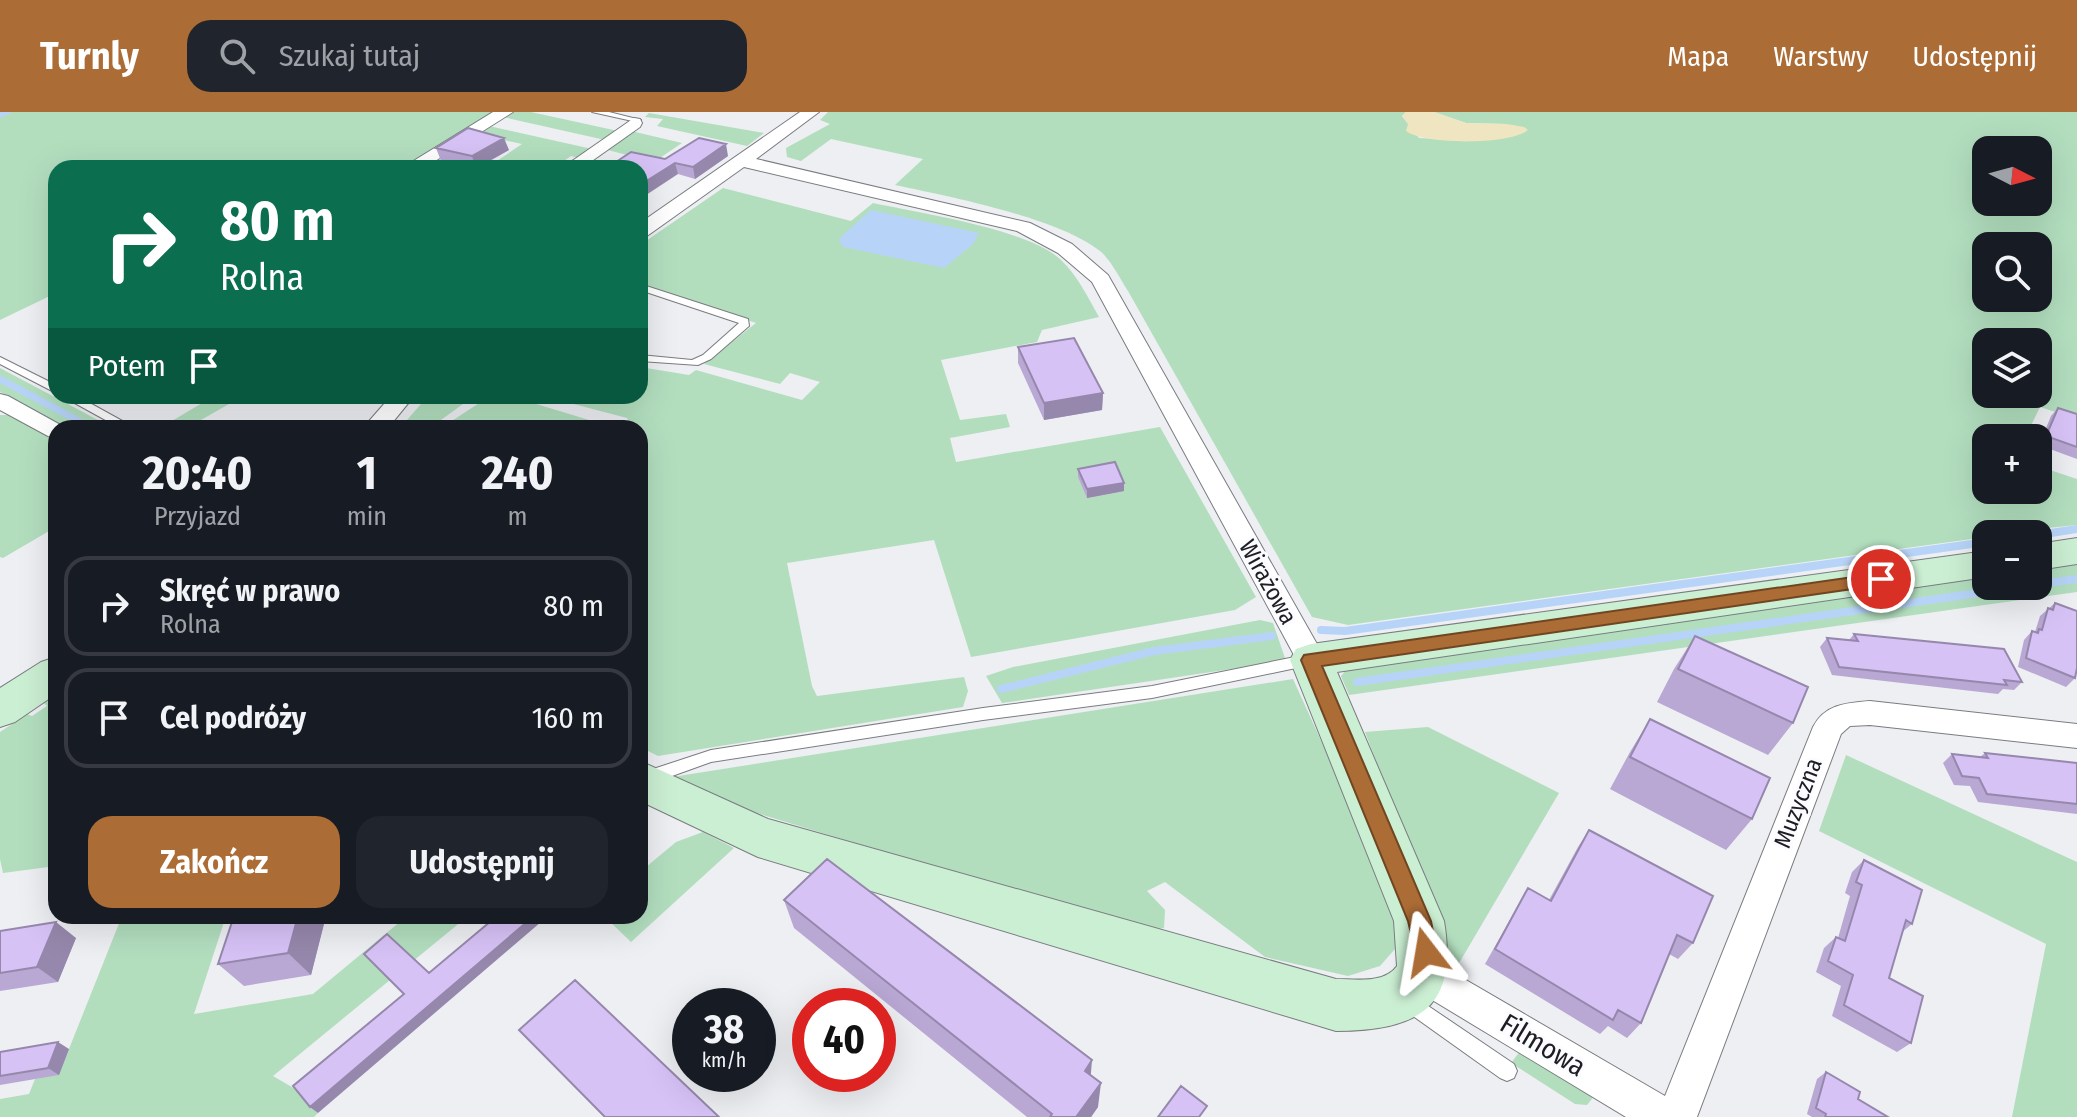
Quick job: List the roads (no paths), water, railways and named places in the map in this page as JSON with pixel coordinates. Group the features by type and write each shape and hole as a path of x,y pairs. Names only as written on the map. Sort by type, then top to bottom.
{"street":[{"path":"424,160 505,112"},
{"path":"648,226 811,112"},
{"path":"582,160 638,118"},
{"name":"Wirażowa","path":"742,161 1023,227 1050,238 1088,265 1101,279 1311,660 1419,921 1426,952 1412,986"},
{"path":"0,401 48,427"},
{"path":"382,420 396,404"},
{"path":"2052,555 2077,551"},
{"path":"1311,660 1972,566"},
{"path":"0,710 48,678"},
{"name":"Muzyczna","path":"1677,1117 1828,727 1843,715 1870,713 2077,736"},
{"path":"648,784 758,837 1336,1005 1371,1006 1412,986"},
{"name":"Filmowa","path":"1412,986 1663,1117"}],"lane":[{"path":"596,112 638,118"},
{"path":"648,290 744,321 744,326 707,357 694,363 648,359"},
{"path":"0,360 48,386"},
{"path":"83,404 114,420"},
{"path":"648,777 711,756 983,714 1152,692 1311,660"},
{"path":"1412,986 1507,1071"}],"water":[{"path":"871,210 979,233 973,244 944,268 843,247 839,240 842,236"}],"waterway":[{"path":"0,115 8,112"},
{"path":"0,379 77,420"},
{"path":"2052,533 2077,529"},
{"path":"1321,630 1345,631 1972,544"},
{"path":"2052,582 2077,579"},
{"path":"1357,682 1972,594"},
{"path":"1001,689 1154,651 1272,636"}]}
